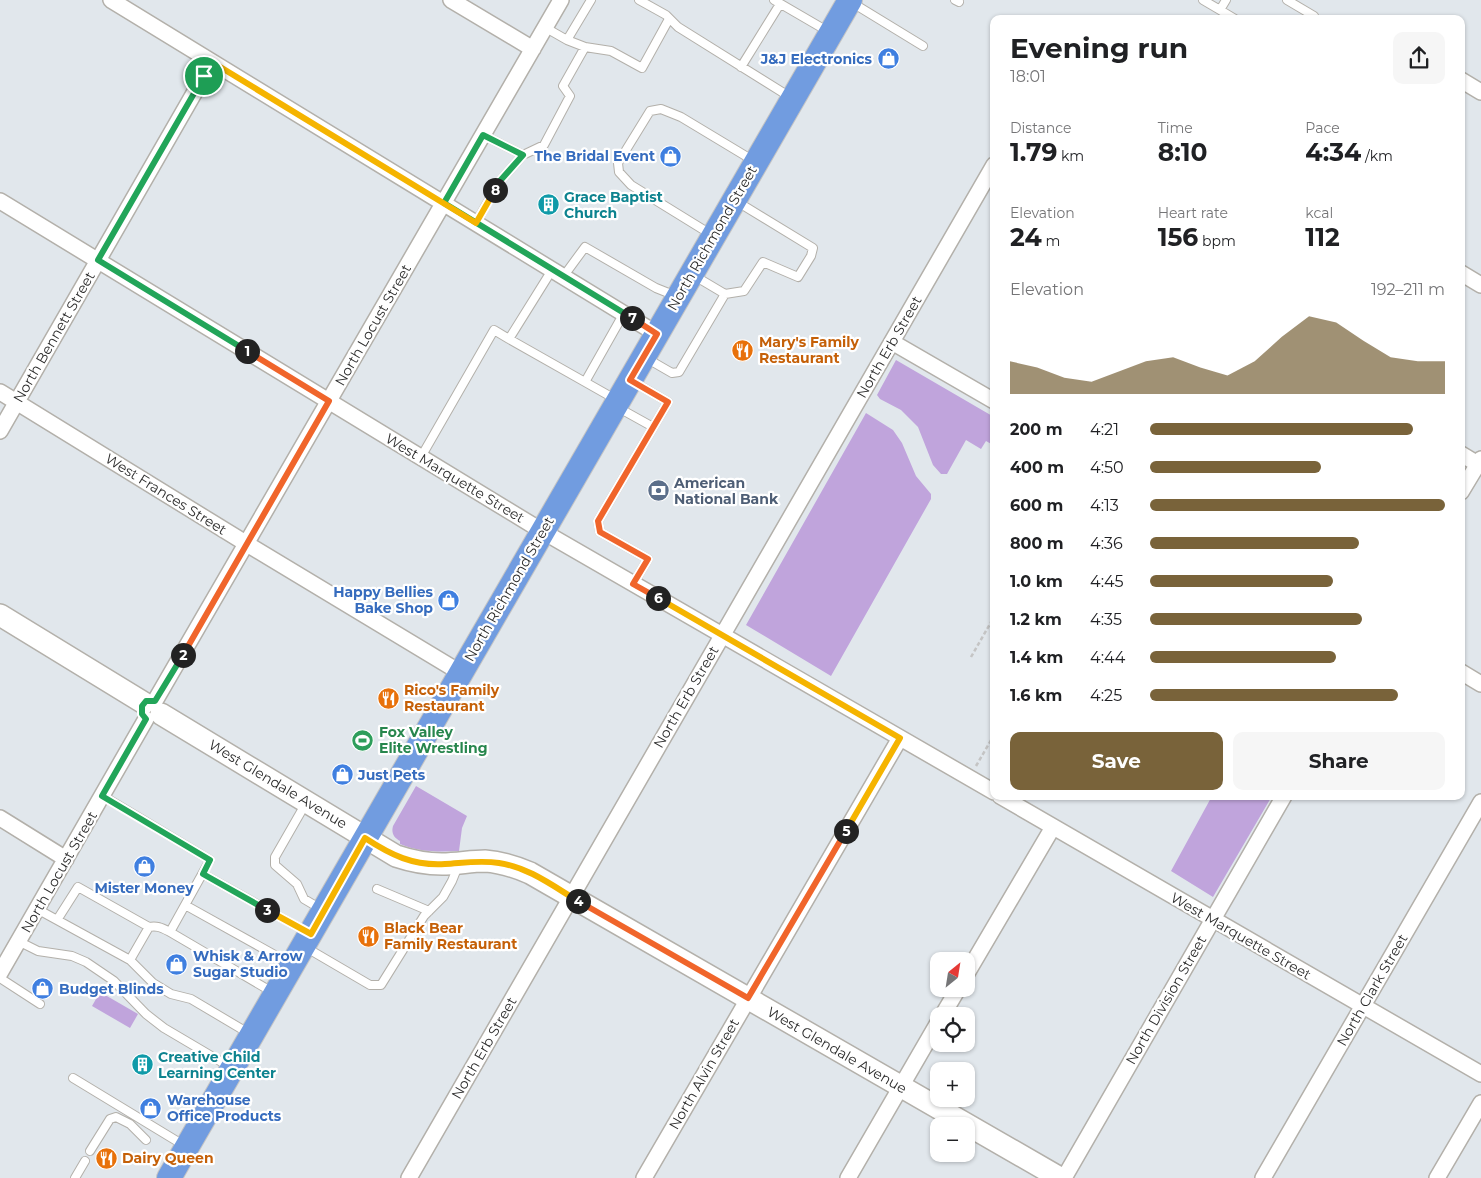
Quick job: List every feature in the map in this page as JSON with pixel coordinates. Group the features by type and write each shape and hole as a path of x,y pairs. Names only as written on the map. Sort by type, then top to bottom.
{"main road":[{"name":"North Richmond Street","path":"169,1178 276,994 308,951 324,911 365,838 849,1"}],"street":[{"path":"111,0 657,334"},
{"path":"451,0 533,50"},
{"name":"North Locust Street","path":"0,973 561,0"},
{"name":"North Bennett Street","path":"0,431 212,62"},
{"path":"1465,82 1481,92"},
{"name":"North Erb Street","path":"409,1178 722,634 990,177"},
{"name":"West Marquette Street","path":"0,200 542,531 990,790"},
{"path":"1465,275 1481,285"},
{"path":"892,342 990,399"},
{"name":"West Frances Street","path":"0,392 461,673"},
{"path":"1465,456 1480,463 1465,486"},
{"name":"West Glendale Avenue","path":"0,615 388,853 407,860 425,863 486,861 516,867 530,873 1060,1178"},
{"path":"1465,674 1481,684"},
{"name":"North Alvin Street","path":"644,1178 900,738"},
{"name":"West Marquette Street","path":"1007,800 1481,1074"},
{"name":"North Division Street","path":"1064,1178 1282,800"},
{"name":"North Clark Street","path":"1263,1178 1481,802"},
{"path":"0,818 66,859"},
{"path":"975,959 1053,827"},
{"path":"848,1178 930,1037"},
{"path":"1438,1178 1481,1103"}],"lane":[{"path":"567,40 591,0"},
{"path":"639,0 678,27 793,99"},
{"path":"1202,0 1228,15"},
{"path":"1220,10 1226,0"},
{"path":"1287,0 1312,15"},
{"path":"849,1 923,46"},
{"path":"741,67 777,2 830,33"},
{"path":"546,28 567,40 585,47 611,51 642,68 669,19"},
{"path":"476,223 499,182 523,155 544,145 570,96 563,86 585,47"},
{"path":"713,236 631,185 619,172 618,163 650,111 661,110 681,117 756,162"},
{"path":"483,135 523,155"},
{"path":"692,274 725,294 744,290 763,262 798,277 812,256 813,248 734,200"},
{"path":"509,339 558,273 585,247 656,288 679,296"},
{"path":"644,356 672,373 679,372 725,294"},
{"path":"585,382 624,313"},
{"path":"420,457 494,330 585,382 653,427"},
{"path":"630,380 668,402 598,521 600,532 648,559 633,584"},
{"path":"102,796 210,860 170,932"},
{"path":"307,802 275,857 275,865 297,884 304,899 324,911"},
{"path":"203,874 308,951 370,985 381,986 424,916 443,897 460,863"},
{"path":"58,920 78,887 149,927"},
{"path":"378,889 429,911"},
{"path":"185,905 308,951"},
{"path":"38,909 130,960 153,983 171,994 191,999 252,1035"},
{"path":"130,960 149,927 154,925 170,932 276,994"},
{"path":"18,942 38,951 72,956 86,962 114,981 146,1014 164,1028 232,1069"},
{"path":"0,978 40,1004"},
{"path":"73,1078 187,1146"},
{"path":"90,1152 110,1119 116,1117 130,1124 146,1140"},
{"path":"75,1178 85,1160"}],"path":[{"path":"970,657 990,624"},
{"path":"969,778 990,742"}],"shaded area":[{"path":"896,360 990,415 990,443 986,441 981,449 966,440 947,474 941,474 933,465 918,427 901,410 880,399 877,395"},
{"path":"866,413 893,430 902,443 916,476 931,494 931,499 831,676 746,625"},
{"path":"416,786 467,816 462,828 459,851 414,849 400,844 400,841 395,837 392,831 393,826"},
{"path":"1210,800 1270,800 1213,897 1171,871"},
{"path":"100,992 138,1014 130,1028 92,1006"}],"place":[{"name":"J&J Electronics","path":"888,59"},
{"name":"The Bridal Event","path":"671,156"},
{"name":"Grace Baptist Church","path":"548,205"},
{"name":"Mary's Family Restaurant","path":"743,350"},
{"name":"American National Bank","path":"658,491"},
{"name":"Happy Bellies Bake Shop","path":"449,600"},
{"name":"Rico's Family Restaurant","path":"388,698"},
{"name":"Fox Valley Elite Wrestling","path":"363,740"},
{"name":"Just Pets","path":"342,775"},
{"name":"Mister Money","path":"144,866"},
{"name":"Black Bear Family Restaurant","path":"368,936"},
{"name":"Whisk & Arrow Sugar Studio","path":"177,964"},
{"name":"Budget Blinds","path":"43,989"},
{"name":"Creative Child Learning Center","path":"142,1065"},
{"name":"Warehouse Office Products","path":"151,1108"},
{"name":"Dairy Queen","path":"106,1158"}],"route":[{"path":"204,76 98,260 329,401 155,701 146,701 142,706 141,711 146,719 102,796 210,860 203,874 311,934 365,838 388,853 416,862 442,864 486,861 516,867 553,885 748,998 900,738 633,584 648,559 600,532 598,521 668,402 630,380 657,334 563,277 552,270 476,223 444,203 483,135 523,155 499,182 476,223 212,62 204,76"}]}
